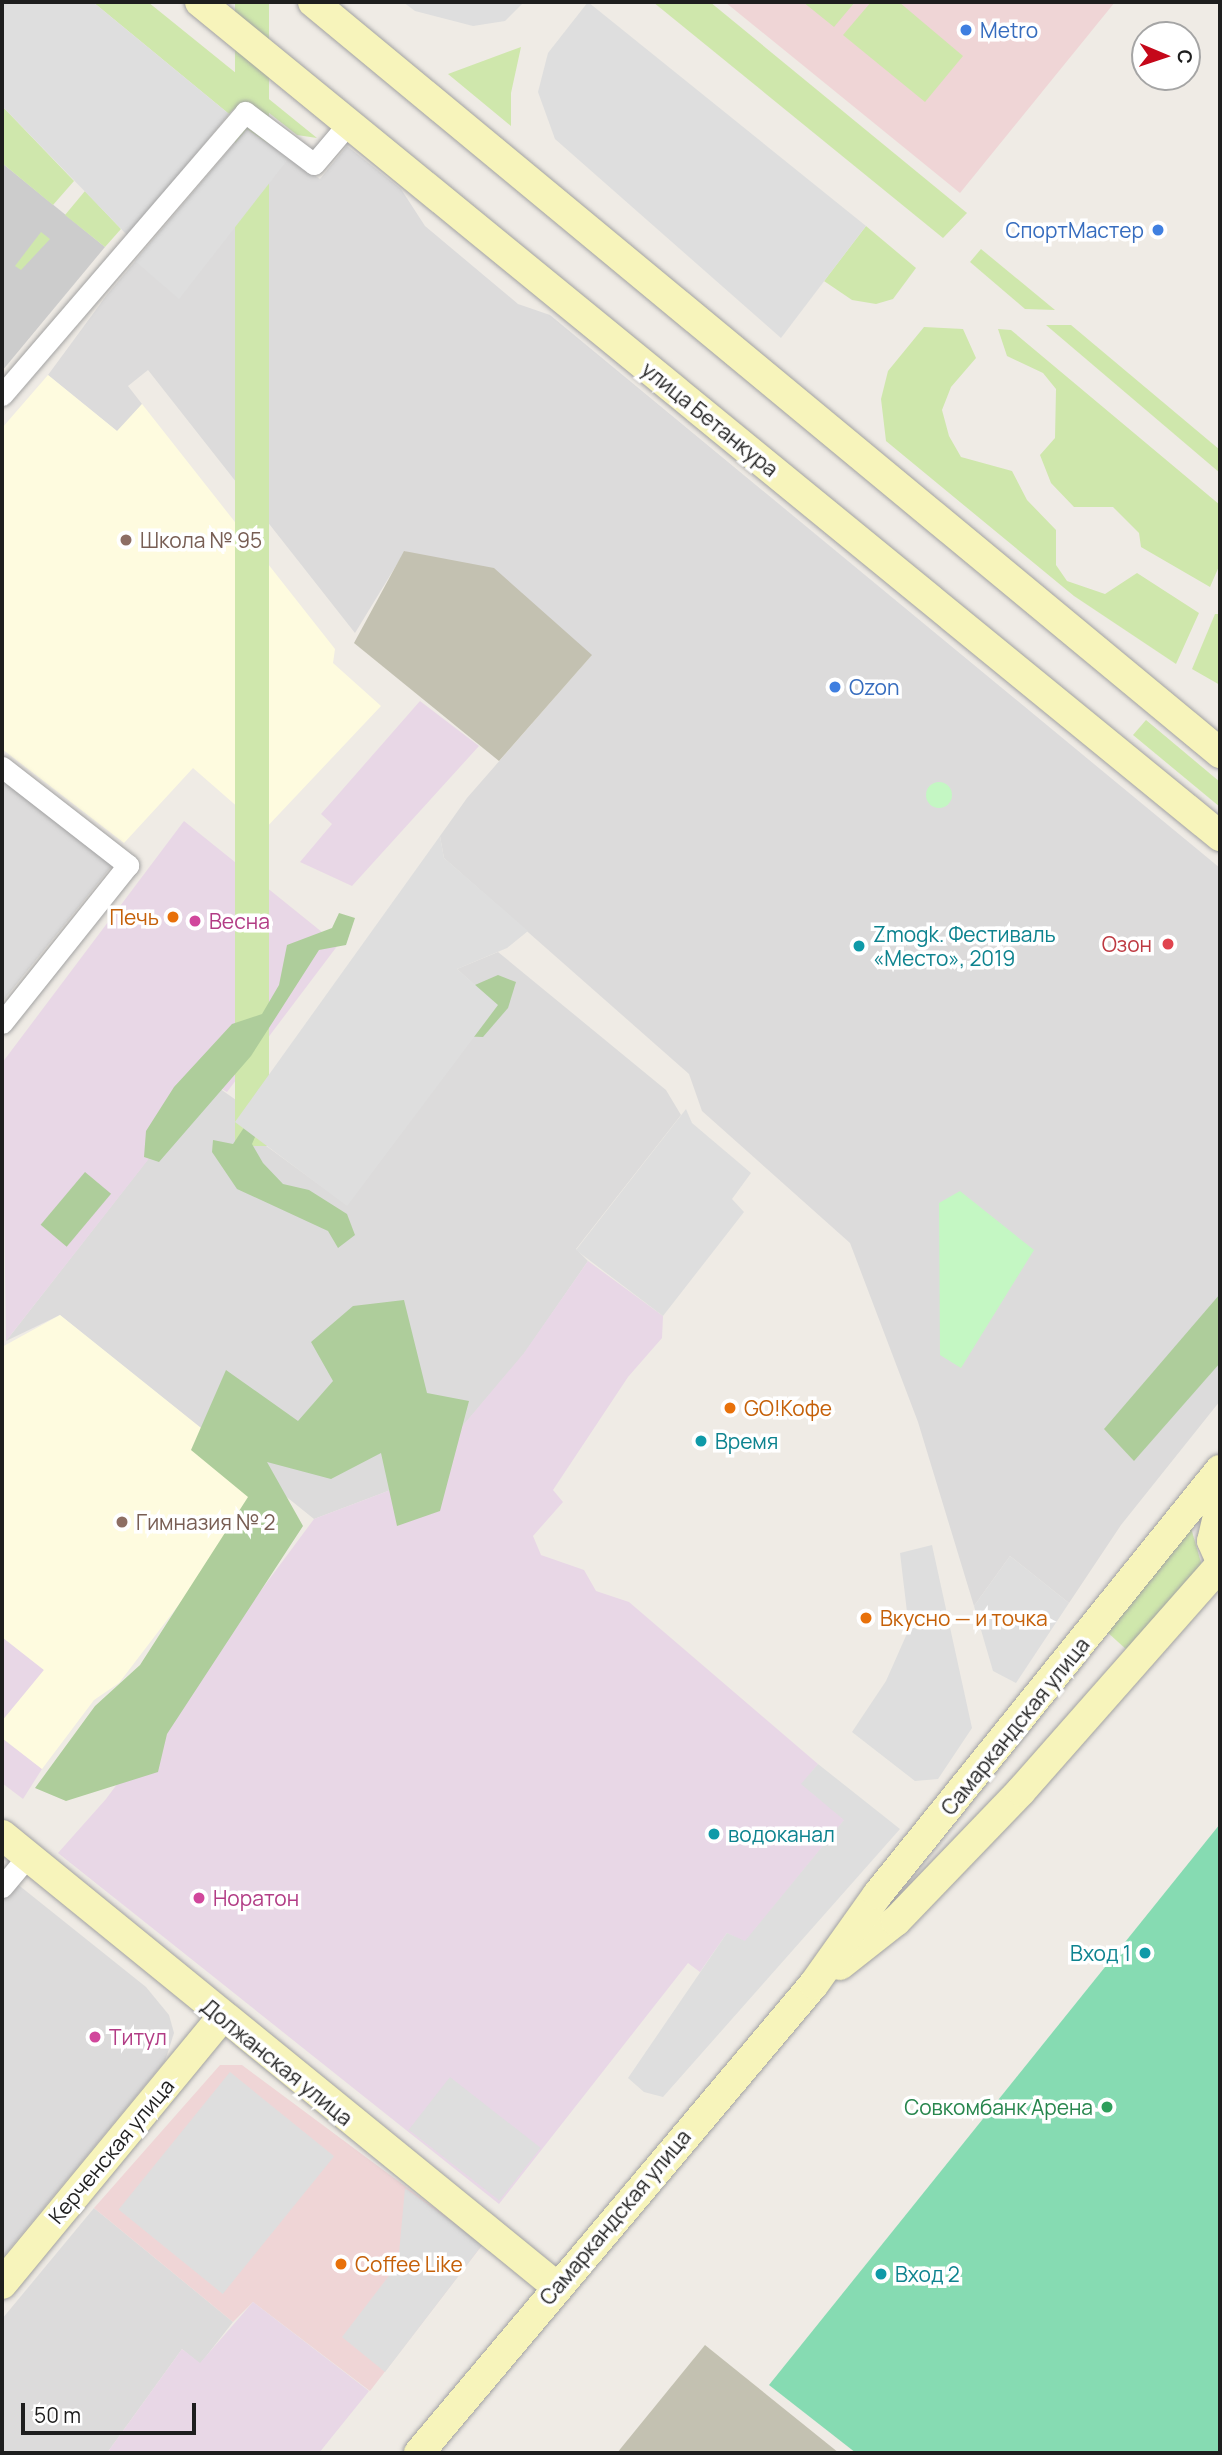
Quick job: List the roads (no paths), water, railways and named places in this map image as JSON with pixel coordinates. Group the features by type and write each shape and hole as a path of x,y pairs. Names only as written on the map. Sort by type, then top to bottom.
{"main road":[{"name":"улица Бетанкура","path":"200,2 1220,836"},
{"path":"313,2 1220,753"},
{"name":"Самаркандская улица","path":"419,2453 556,2286 814,1984 878,1894 1220,1471"},
{"path":"1220,1507 1212,1541 1220,1559"},
{"name":"Самаркандская улица","path":"814,1984 896,1921 1031,1781 1220,1565"},
{"name":"Должанская улица","path":"2,1835 221,2018 556,2286"},
{"name":"Керченская улица","path":"2,2284 221,2018"}],"street":[{"path":"2,395 245,112 314,164 348,124"},
{"path":"2,767 128,865 2,1023"},
{"path":"2,1887 28,1856"}],"place":[{"name":"Metro","path":"966,30"},
{"name":"СпортМастер","path":"1158,230"},
{"name":"Школа № 95","path":"126,540"},
{"name":"Ozon","path":"835,687"},
{"name":"Печь","path":"173,917"},
{"name":"Весна","path":"195,921"},
{"name":"Озон","path":"1168,944"},
{"name":"Zmogk. Фестиваль «Место», 2019","path":"859,946"},
{"name":"GO!Кофе","path":"730,1408"},
{"name":"Время","path":"701,1441"},
{"name":"Гимназия № 2","path":"122,1522"},
{"name":"Вкусно — и точка","path":"866,1618"},
{"name":"водоканал","path":"714,1834"},
{"name":"Норатон","path":"199,1898"},
{"name":"Вход 1","path":"1145,1953"},
{"name":"Титул","path":"95,2037"},
{"name":"Совкомбанк Арена","path":"1107,2107"},
{"name":"Coffee Like","path":"341,2264"},
{"name":"Вход 2","path":"881,2274"}]}
